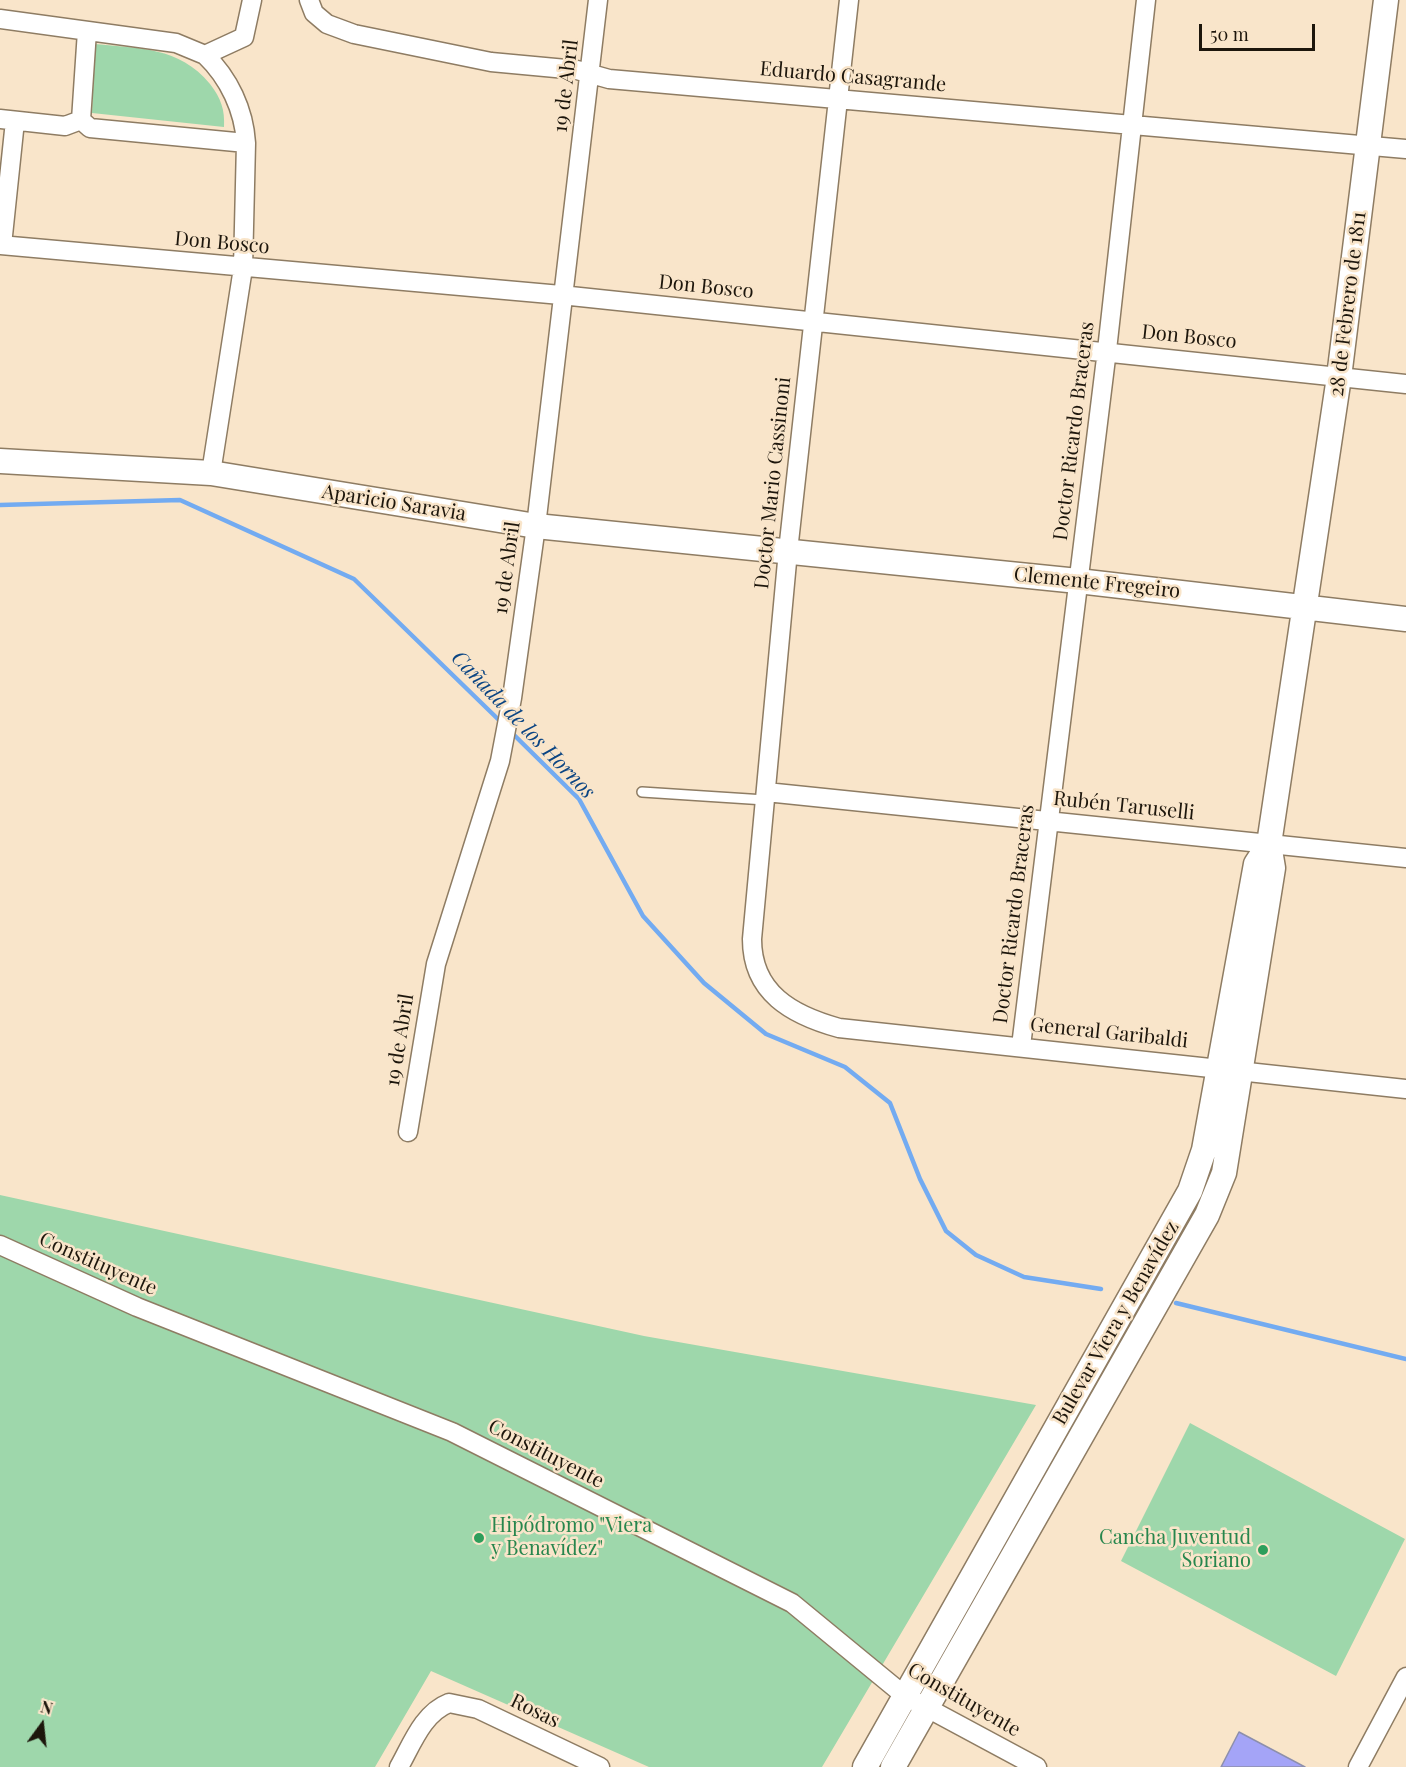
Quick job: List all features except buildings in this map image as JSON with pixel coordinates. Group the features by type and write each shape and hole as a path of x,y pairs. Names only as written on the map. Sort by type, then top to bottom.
{"street":[{"path":"205,55 244,37 252,0"},
{"name":"19 de Abril","path":"408,1132 436,964 497,772 509,716 536,526 561,295 591,74 598,0"},
{"name":"Doctor Mario Cassinoni","path":"756,971 752,939 788,551 849,0"},
{"name":"Doctor Ricardo Braceras","path":"1021,1046 1107,350 1146,0"},
{"name":"28 de Febrero de 1811","path":"1304,607 1340,377 1386,0"},
{"name":"Eduardo Casagrande","path":"310,3 314,14 327,24 354,34 491,62 591,74 609,79 1406,148"},
{"path":"0,19 177,43 205,55 224,76 234,96 245,126 246,143 243,268 211,473"},
{"path":"81,120 87,31"},
{"path":"1,245 7,120 65,126 81,120"},
{"path":"81,120 90,128 246,143"},
{"name":"Don Bosco","path":"1,245 814,320 1406,384"},
{"name":"Aparicio Saravia","path":"0,461 211,473 536,526 788,551"},
{"name":"Clemente Fregeiro","path":"788,551 1078,581 1406,619"},
{"name":"Bulevar Viera y Benavídez","path":"893,1767 1171,1279 1220,1186 1231,1069 1256,864 1269,844 1304,607"},
{"name":"Rubén Taruselli","path":"766,796 1048,820 1406,858"},
{"name":"General Garibaldi","path":"756,971 771,993 782,1002 811,1019 839,1028 1406,1089"},
{"name":"Bulevar Viera y Benavídez","path":"865,1767 1114,1325 1147,1272 1198,1173 1231,1069"},
{"name":"Constituyente","path":"0,1245 137,1307 452,1432 792,1603 905,1696 1037,1767"},
{"path":"1358,1767 1406,1677"},
{"name":"Rosas","path":"399,1767 433,1712 449,1703 478,1709 600,1767"}],"lane":[{"path":"642,792 766,796"}],"green space":[{"path":"95,44 143,49 172,56 185,62 210,84 217,94 222,104 224,127 92,113"},
{"name":"Hipódromo \"Viera y Benavídez\"","path":"0,1195 644,1336 1036,1405 822,1767 649,1767 431,1671 375,1767 0,1767"},
{"name":"Cancha Juventud Soriano","path":"1190,1423 1405,1539 1336,1676 1121,1561"}],"waterway":[{"name":"Cañada de los Hornos","path":"0,505 180,500 354,579 502,723"},
{"name":"Cañada de los Hornos","path":"510,731 579,799 643,916 704,983 766,1034 845,1067 890,1103 920,1179 946,1231 976,1255 1024,1277 1101,1289"},
{"name":"Cañada de los Hornos","path":"1176,1303 1406,1359"}],"place":[{"name":"Hipódromo \"Viera y Benavídez\"","path":"479,1538"},
{"name":"Cancha Juventud Soriano","path":"1263,1550"}]}
